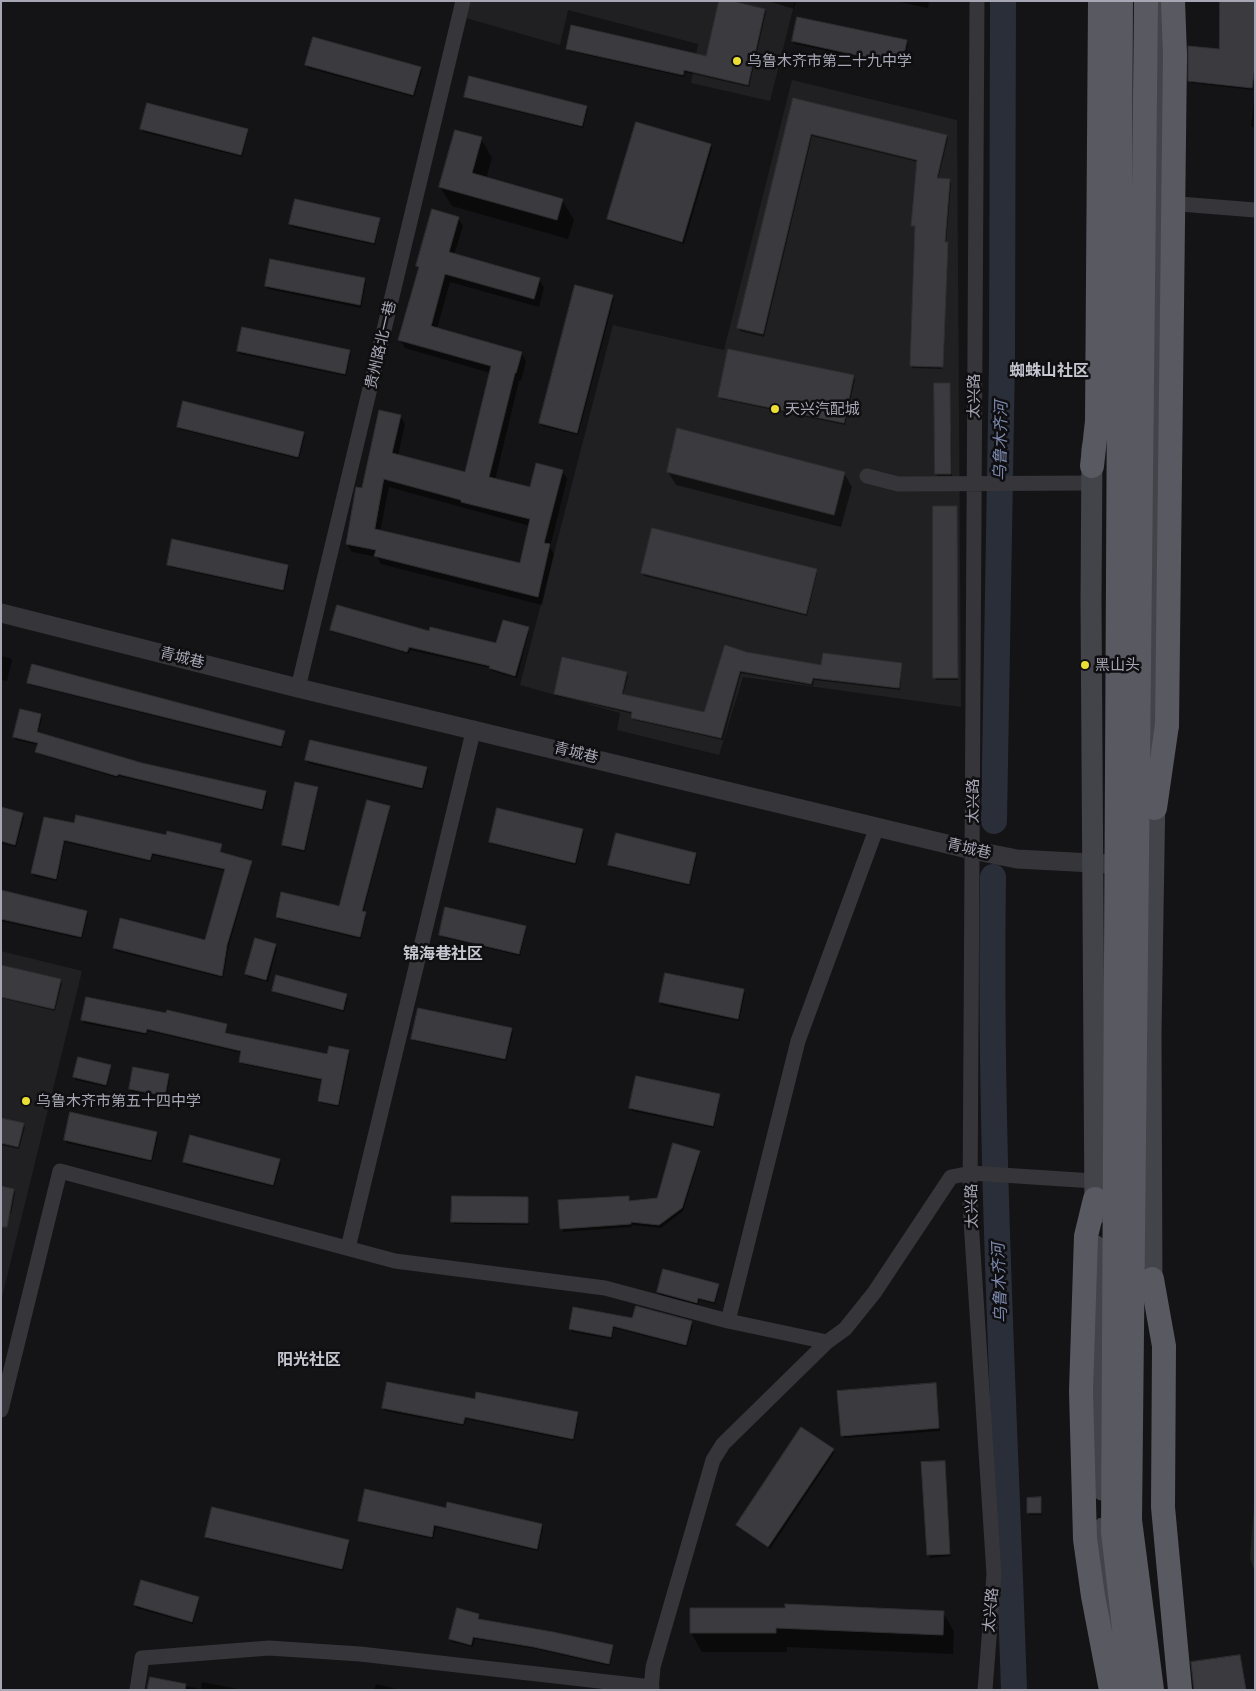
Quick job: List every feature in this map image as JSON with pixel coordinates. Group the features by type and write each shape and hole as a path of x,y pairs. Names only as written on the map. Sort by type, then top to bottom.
{"highway":[{"path":"1092,474 1097,421 1100,1"},
{"path":"1122,1 1113,1532 1131,1690"},
{"path":"1146,1 1130,1520 1152,1690"},
{"path":"1155,808 1167,725 1175,55 1173,1"},
{"path":"1094,1190 1086,1236 1082,1391 1085,1539 1093,1596 1111,1690"},
{"path":"1152,1279 1164,1346 1162,1507 1180,1690"}],"main road":[{"path":"1096,1 1092,474 1094,1190 1104,1576 1117,1690"},
{"path":"1160,1 1162,73 1161,202 1155,573 1155,808 1151,1033 1152,1279 1154,1444 1171,1690"}],"street":[{"name":"贵州路北一巷","path":"298,688 463,1"},
{"name":"太兴路","path":"977,1 979,483 972,850 970,1205 994,1574 985,1690"},
{"path":"1161,202 1255,210"},
{"path":"867,476 898,484 1010,483 1092,474"},
{"name":"青城巷","path":"1,614 298,688 474,728 972,850 1017,859 1154,866"},
{"path":"348,1248 474,728"},
{"path":"728,1321 798,1041 877,827"},
{"path":"1,1410 60,1171 395,1260 605,1288 728,1321 827,1342"},
{"path":"137,1690 142,1658 269,1648 360,1654 652,1688 653,1667 713,1460 723,1444 827,1342 845,1329 874,1293 951,1177 971,1173 1003,1175 1094,1190"}],"shaded area":[{"name":"乌鲁木齐市第二十九中学","path":"463,1 795,1 770,101 691,83 698,44 568,10 560,45 459,16"},
{"name":"天兴汽配城","path":"792,80 957,120 961,707 743,677 719,755 617,730 620,713 520,685 613,325 724,350"},
{"name":"乌鲁木齐市第五十四中学","path":"1,951 82,971 1,1301"},
{"path":"1255,1495 1255,1572 1250,1558"}],"building":[{"path":"719,1 732,1 765,9 748,85 684,70 683,75 566,49 571,25 706,56"},
{"path":"1220,1 1255,1 1255,65 1252,88 1188,81 1188,46 1219,49"},
{"path":"797,17 907,40 902,65 792,41"},
{"path":"313,37 421,67 413,95 305,65"},
{"path":"469,76 587,106 582,126 464,97"},
{"path":"793,98 947,135 937,178 950,179 945,242 948,242 943,367 910,366 915,226 911,226 917,160 811,134 763,334 737,328"},
{"path":"147,103 248,129 241,155 140,129"},
{"path":"636,122 711,144 682,242 607,219"},
{"path":"455,130 482,137 472,173 563,199 557,220 439,187"},
{"path":"295,199 380,218 374,243 289,224"},
{"path":"432,209 459,217 449,252 540,278 534,299 445,274 431,326 522,352 489,477 530,487 536,463 563,470 544,543 550,544 538,597 374,556 376,550 346,544 356,487 362,488 379,410 401,415 392,453 465,472 491,366 398,340 419,267 416,266","holes":["384,479 461,500 461,502 530,519 520,563 375,529"]},
{"path":"270,259 365,278 360,305 265,286"},
{"path":"575,285 613,295 577,433 539,423"},
{"path":"242,327 350,350 345,374 237,351"},
{"path":"728,349 854,375 844,423 718,397"},
{"path":"934,383 950,383 951,474 935,474"},
{"path":"183,401 304,432 298,457 177,427"},
{"path":"677,428 845,472 834,515 667,472"},
{"path":"933,506 957,506 958,678 933,678"},
{"path":"652,528 817,569 806,614 641,573"},
{"path":"172,539 288,565 283,590 167,565"},
{"path":"337,605 429,631 430,627 496,643 503,620 529,627 515,676 489,668 490,666 409,647 407,652 330,630"},
{"path":"725,645 746,652 821,665 823,653 902,663 899,688 813,678 811,684 740,671 721,738 631,718 632,712 554,694 562,657 627,672 622,694 704,712"},
{"path":"32,664 285,731 281,746 27,683"},
{"path":"20,709 41,714 37,732 142,763 266,791 262,809 118,774 117,776 35,752 38,743 13,737"},
{"path":"310,740 427,767 422,788 305,760"},
{"path":"295,782 318,787 304,850 282,845"},
{"path":"367,800 390,806 362,911 366,912 360,937 276,917 281,892 339,906"},
{"path":"1,807 23,813 15,845 1,841"},
{"path":"497,808 583,829 575,863 489,842"},
{"path":"76,815 166,835 167,831 222,844 220,852 252,861 227,945 222,976 113,948 120,918 205,940 225,869 152,853 150,860 64,840 56,879 31,873 44,817 74,823"},
{"path":"616,833 696,853 689,884 608,865"},
{"path":"1,890 87,911 81,937 1,919"},
{"path":"445,907 526,926 519,954 439,935"},
{"path":"255,938 276,944 266,980 245,974"},
{"path":"1,965 61,979 54,1009 1,997"},
{"path":"665,973 744,989 738,1019 659,1002"},
{"path":"276,975 347,994 343,1010 272,991"},
{"path":"86,997 166,1013 167,1010 227,1024 225,1033 327,1054 329,1046 349,1050 338,1105 318,1101 322,1079 239,1062 241,1051 147,1029 146,1033 81,1020"},
{"path":"418,1008 512,1028 505,1059 411,1039"},
{"path":"78,1057 111,1065 106,1085 73,1077"},
{"path":"133,1067 169,1074 165,1096 129,1089"},
{"path":"636,1076 720,1094 713,1126 629,1108"},
{"path":"70,1112 157,1132 151,1160 64,1140"},
{"path":"1,1118 24,1123 18,1147 1,1143"},
{"path":"190,1135 280,1159 273,1185 183,1162"},
{"path":"673,1143 700,1151 682,1208 659,1225 631,1222 631,1224 560,1229 558,1200 629,1196 629,1201 657,1198"},
{"path":"1,1186 14,1189 7,1227 1,1227"},
{"path":"452,1196 528,1197 528,1223 451,1222"},
{"path":"663,1269 719,1284 714,1302 698,1298 697,1303 657,1292"},
{"path":"636,1306 692,1321 686,1345 613,1326 611,1337 569,1329 573,1307 632,1318"},
{"path":"387,1382 475,1399 476,1392 578,1412 573,1439 465,1417 463,1424 382,1408"},
{"path":"936,1383 939,1428 841,1436 837,1391"},
{"path":"801,1427 834,1449 768,1547 736,1525"},
{"path":"945,1461 950,1554 927,1555 921,1462"},
{"path":"365,1489 446,1508 447,1502 542,1524 537,1549 434,1525 432,1537 358,1521"},
{"path":"1041,1497 1041,1513 1027,1513 1027,1498"},
{"path":"212,1507 349,1540 342,1569 205,1537"},
{"path":"141,1580 199,1597 192,1622 134,1605"},
{"path":"785,1604 944,1611 943,1635 776,1628 776,1633 690,1633 690,1608 785,1608"},
{"path":"457,1608 479,1614 478,1619 613,1645 609,1664 534,1647 473,1637 471,1645 449,1639"},
{"path":"1240,1655 1246,1690 1194,1690 1191,1662"},
{"path":"150,1677 186,1684 185,1690 147,1690"}],"waterway":[{"name":"乌鲁木齐河","path":"994,821 1002,361 1003,1"},
{"name":"乌鲁木齐河","path":"993,877 993,1080 1014,1690"}],"place":[{"name":"乌鲁木齐市第二十九中学","path":"737,61"},
{"name":"天兴汽配城","path":"775,409"},
{"name":"黑山头","path":"1085,665"},
{"name":"乌鲁木齐市第五十四中学","path":"26,1101"}],"district":[{"name":"蜘蛛山社区","path":"1049,371"},
{"name":"锦海巷社区","path":"443,954"},
{"name":"阳光社区","path":"309,1360"}]}
